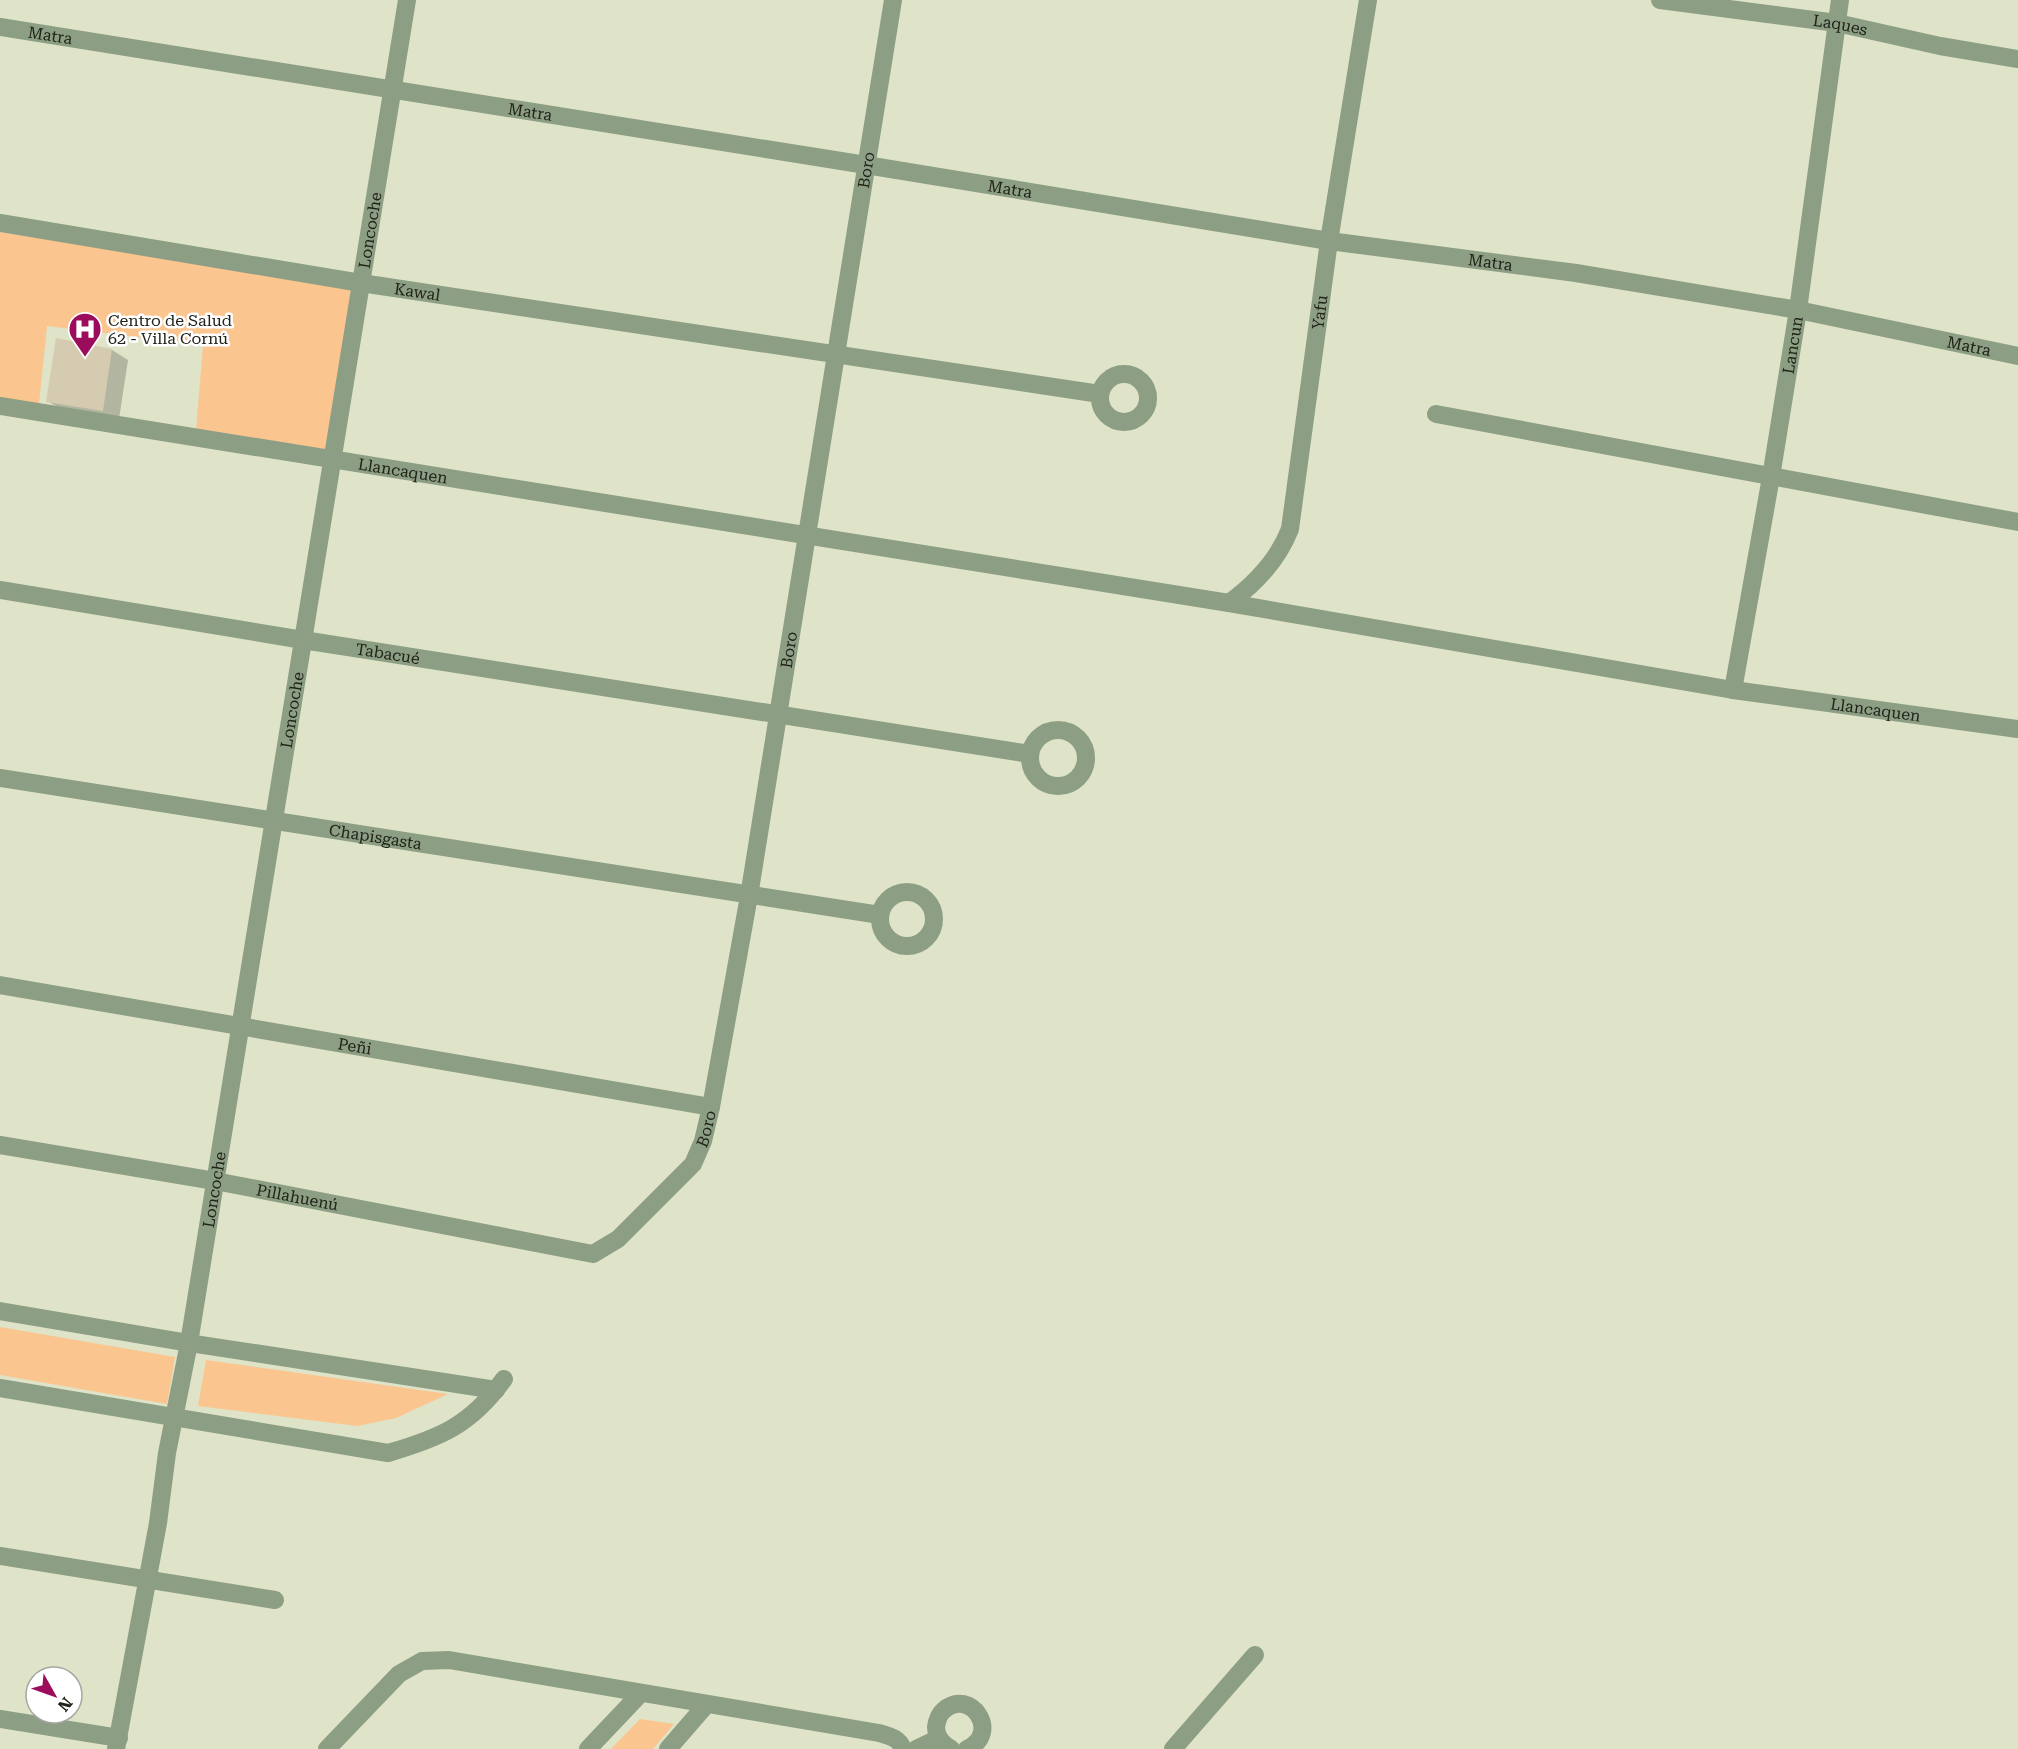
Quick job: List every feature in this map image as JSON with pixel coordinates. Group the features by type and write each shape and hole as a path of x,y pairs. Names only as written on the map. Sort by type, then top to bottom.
{"street":[{"name":"Loncoche","path":"118,1744 189,1343 407,0"},
{"name":"Boro","path":"593,1254 618,1239 693,1164 703,1141 749,896 893,0"},
{"name":"Yafu","path":"1229,603 1248,589 1272,561 1284,544 1290,529 1329,241 1368,0"},
{"name":"Laques","path":"1660,0 1837,23 1940,46 2018,59"},
{"name":"Lancun","path":"1733,690 1798,310 1840,0"},
{"name":"Matra","path":"0,27 1329,241 1576,273 1798,310 2018,356"},
{"name":"Kawal","path":"0,223 361,283 1100,394"},
{"name":"Llancaquen","path":"0,406 1229,603 1733,690 2018,729"},
{"path":"1436,414 2018,522"},
{"name":"Tabacué","path":"0,591 1030,754"},
{"name":"Chapisgasta","path":"0,778 880,915"},
{"name":"Peñi","path":"0,985 711,1107"},
{"name":"Pillahuenú","path":"0,1145 215,1181 593,1254"},
{"path":"0,1311 189,1343 500,1384 478,1409 452,1430 416,1445 387,1453 0,1388"},
{"path":"0,1556 275,1600"},
{"path":"1173,1749 1255,1655"},
{"path":"327,1749 399,1674 422,1661 449,1660 879,1733 893,1737 903,1749"},
{"path":"588,1749 641,1694"},
{"path":"916,1749 945,1743 936,1724 943,1711 957,1704 971,1707 981,1718 982,1734 978,1741 967,1749"},
{"path":"668,1749 706,1705"},
{"path":"0,1719 118,1744"}],"shaded area":[{"path":"0,232 354,288 325,449 196,431 203,345 47,326 39,404 0,398"},
{"path":"0,1327 175,1357 167,1404 0,1375"},
{"path":"206,1360 448,1394 396,1418 357,1426 198,1406"},
{"path":"640,1719 674,1724 653,1749 611,1749"}],"building":[{"path":"56,338 112,349 103,411 46,402"}],"place":[{"name":"Centro de Salud 62 - Villa Cornú","path":"85,358"}]}
